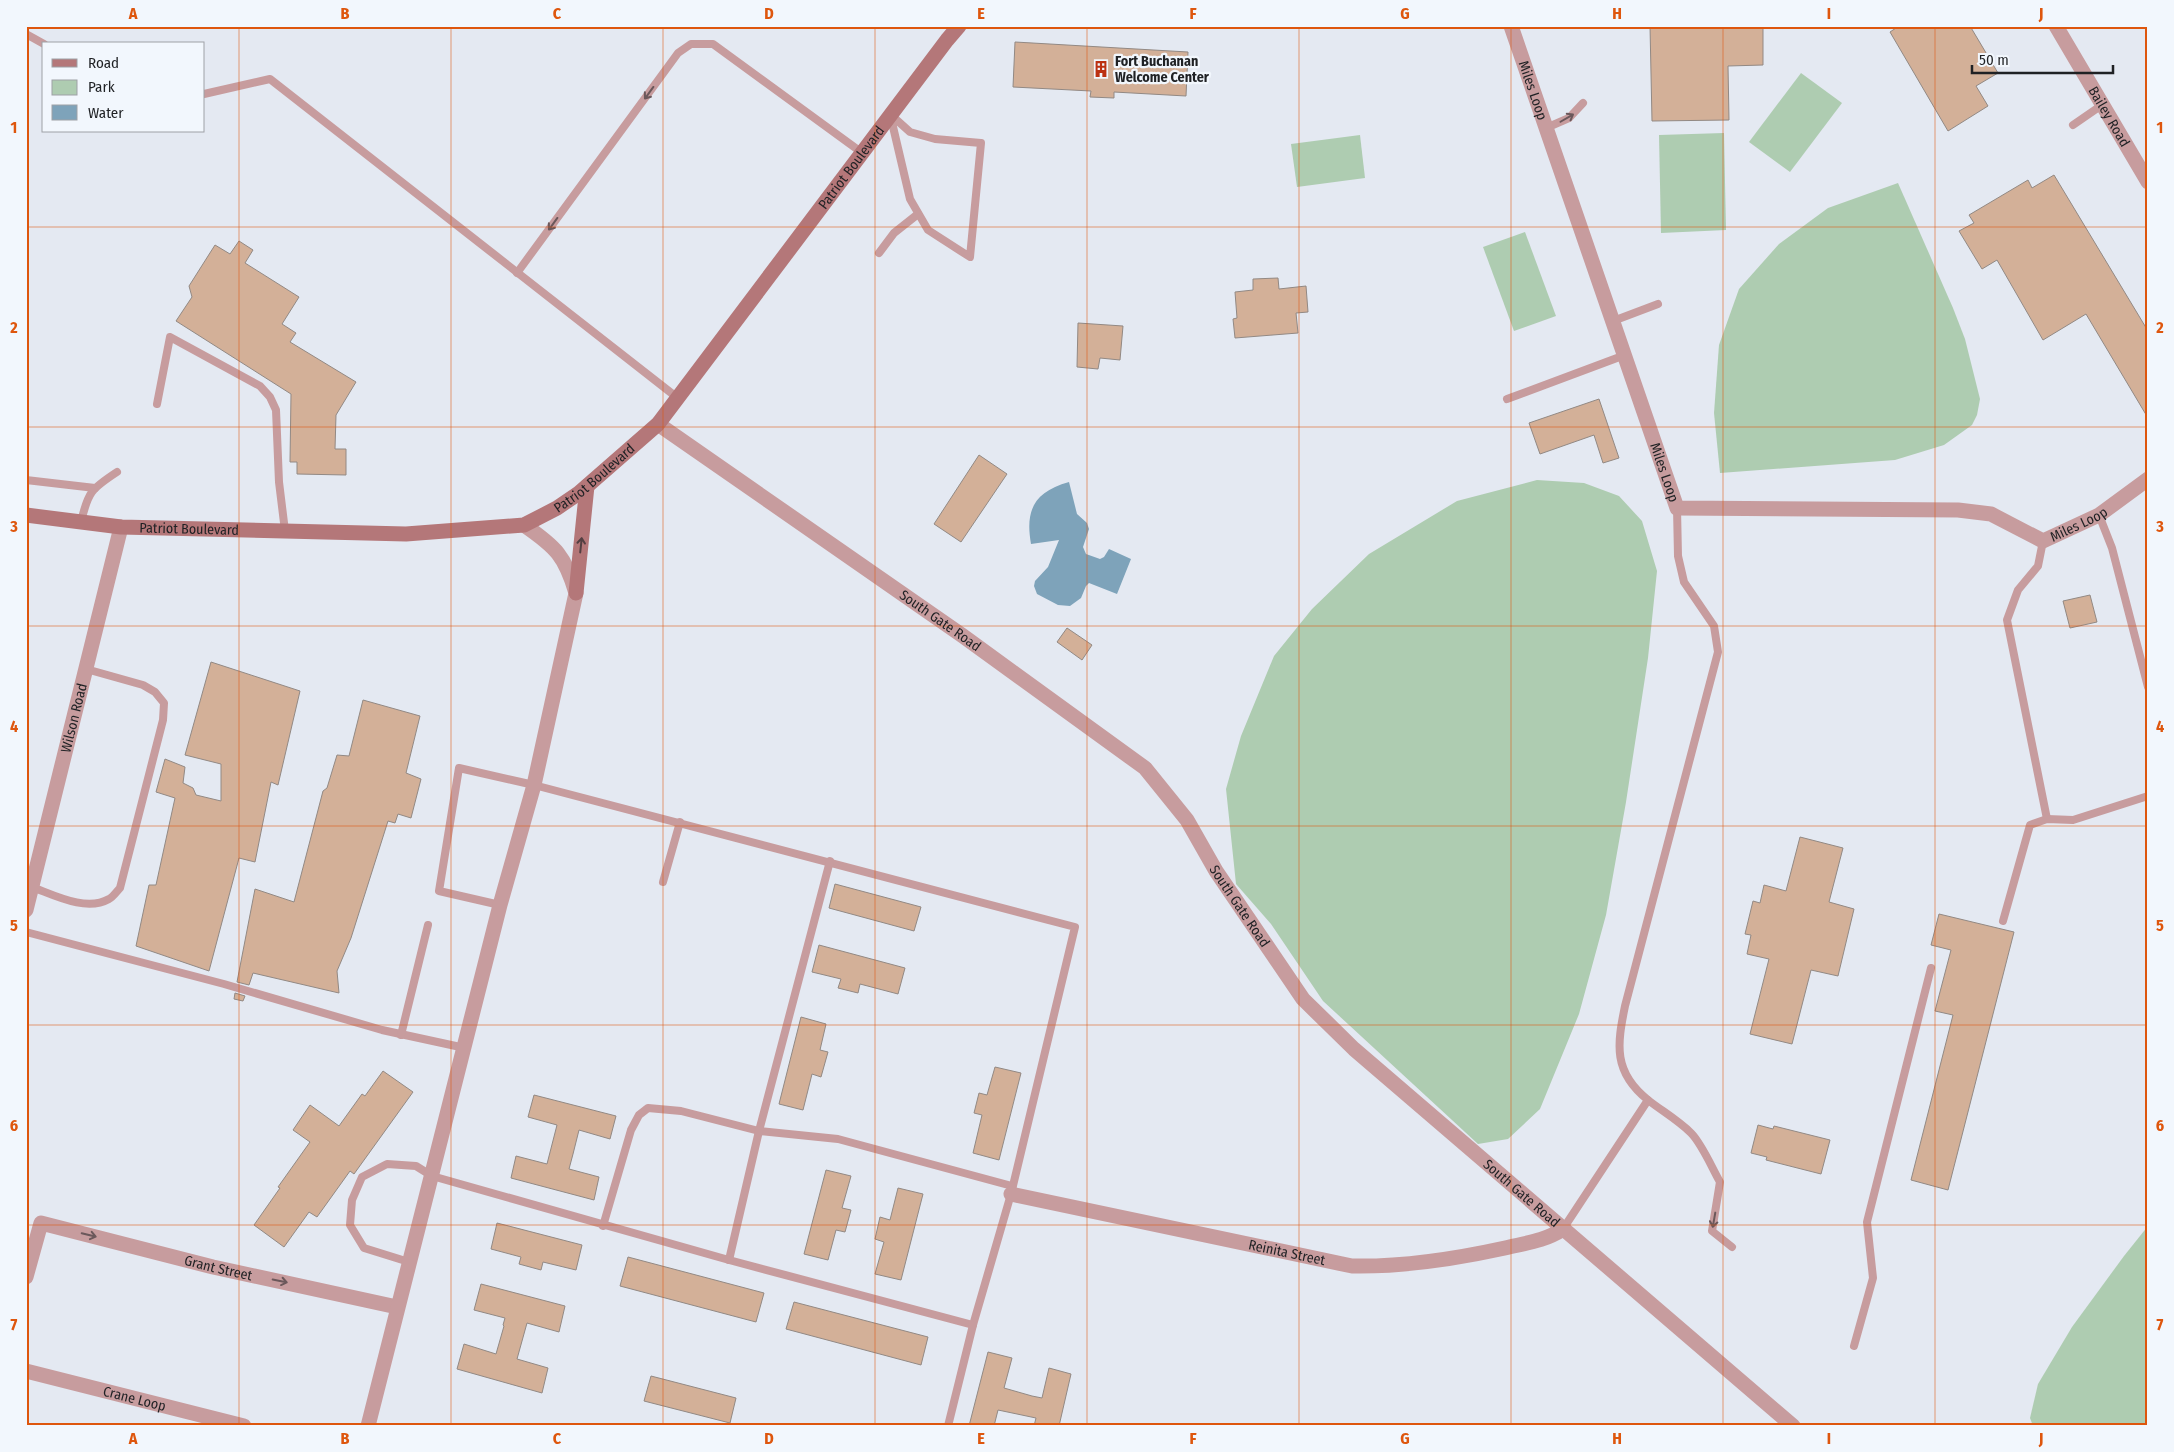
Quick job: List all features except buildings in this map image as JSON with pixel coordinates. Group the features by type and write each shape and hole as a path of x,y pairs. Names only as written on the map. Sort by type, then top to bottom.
{"street":[{"name":"Patriot Boulevard","path":"26,516 121,527 406,534 524,525 557,508 590,484 633,447 658,424 679,399 861,152 959,26"},
{"name":"Miles Loop","path":"1511,26 1678,508 1958,510 1991,514 2043,541 2099,515 2148,479"},
{"name":"Bailey Road","path":"2056,26 2102,105 2142,161 2148,182"},
{"name":"South Gate Road","path":"658,424 963,636 1145,768 1187,820 1216,872 1303,999 1354,1048 1793,1426"},
{"path":"368,1426 500,905 534,785 576,594 590,484"},
{"path":"524,525 550,543 562,557 570,571 576,594"},
{"name":"Wilson Road","path":"26,910 121,527"},
{"name":"Reinita Street","path":"1012,1190 1352,1266 1375,1266 1476,1254 1548,1238 1563,1229"},
{"name":"Grant Street","path":"26,1277 41,1223 213,1267 397,1307"},
{"name":"Crane Loop","path":"26,1371 244,1426"}],"lane":[{"path":"26,34 42,43"},
{"path":"517,273 678,53 692,44 713,44 861,152"},
{"path":"205,94 270,79 679,399"},
{"path":"1546,128 1569,118 1583,103"},
{"path":"2073,126 2102,105"},
{"path":"890,114 910,132 935,139 981,142 970,258 928,230 918,214 910,199 890,114"},
{"path":"879,253 894,233 918,214"},
{"path":"1613,321 1658,304"},
{"path":"157,404 170,337 260,386 270,397 276,410 279,482 285,531"},
{"path":"1507,399 1625,355"},
{"path":"80,522 87,497 95,488 117,472"},
{"path":"26,480 95,488"},
{"path":"1678,508 1678,556 1684,582 1714,626 1718,652 1624,1006 1619,1035 1619,1058 1631,1084 1648,1100 1692,1134 1720,1182 1712,1231 1732,1248"},
{"path":"2099,515 2112,548 2148,687"},
{"path":"2043,541 2038,566 2018,590 2007,620 2047,819"},
{"path":"32,887 75,902 93,904 110,899 120,888 163,720 164,703 155,692 143,685 86,669"},
{"path":"500,905 439,891 459,768 680,822 1075,927 1012,1190 972,1325 948,1426"},
{"path":"2003,921 2030,825 2047,819 2073,820 2148,796"},
{"path":"664,882 680,822"},
{"path":"729,1260 759,1131 830,861"},
{"path":"401,1035 428,925"},
{"path":"26,932 224,984 401,1035 465,1048"},
{"path":"1854,1346 1873,1278 1867,1222 1931,968"},
{"path":"1563,1229 1648,1100"},
{"path":"603,1226 631,1130 639,1116 648,1108 681,1111 759,1131 838,1140 1012,1190"},
{"path":"409,1262 364,1248 350,1225 352,1200 362,1177 387,1164 416,1166 432,1176 603,1226 972,1325"}],"green space":[{"path":"1801,73 1842,103 1790,172 1749,142"},
{"path":"1724,133 1726,230 1661,233 1659,135"},
{"path":"1360,135 1365,178 1297,187 1291,144"},
{"path":"1898,183 1965,339 1980,399 1977,415 1972,425 1944,445 1895,460 1720,473 1714,413 1719,345 1739,289 1779,244 1828,208"},
{"path":"1525,232 1556,316 1514,331 1483,247"},
{"path":"1537,480 1584,483 1619,496 1642,521 1657,571 1648,658 1626,802 1606,915 1579,1014 1540,1109 1508,1139 1478,1144 1323,1001 1271,924 1236,884 1226,789 1241,736 1274,656 1312,609 1369,554 1457,501"},
{"path":"2148,1226 2148,1426 2033,1426 2030,1418 2038,1384 2072,1327"}],"water":[{"path":"1069,482 1077,514 1087,523 1089,529 1083,547 1086,554 1100,559 1104,557 1109,549 1131,559 1117,594 1089,583 1081,598 1070,606 1058,605 1037,594 1034,586 1035,581 1048,567 1059,540 1031,544 1029,532 1031,512 1040,497 1047,491"}],"place":[{"name":"Fort Buchanan Welcome Center","path":"1101,69"}]}
